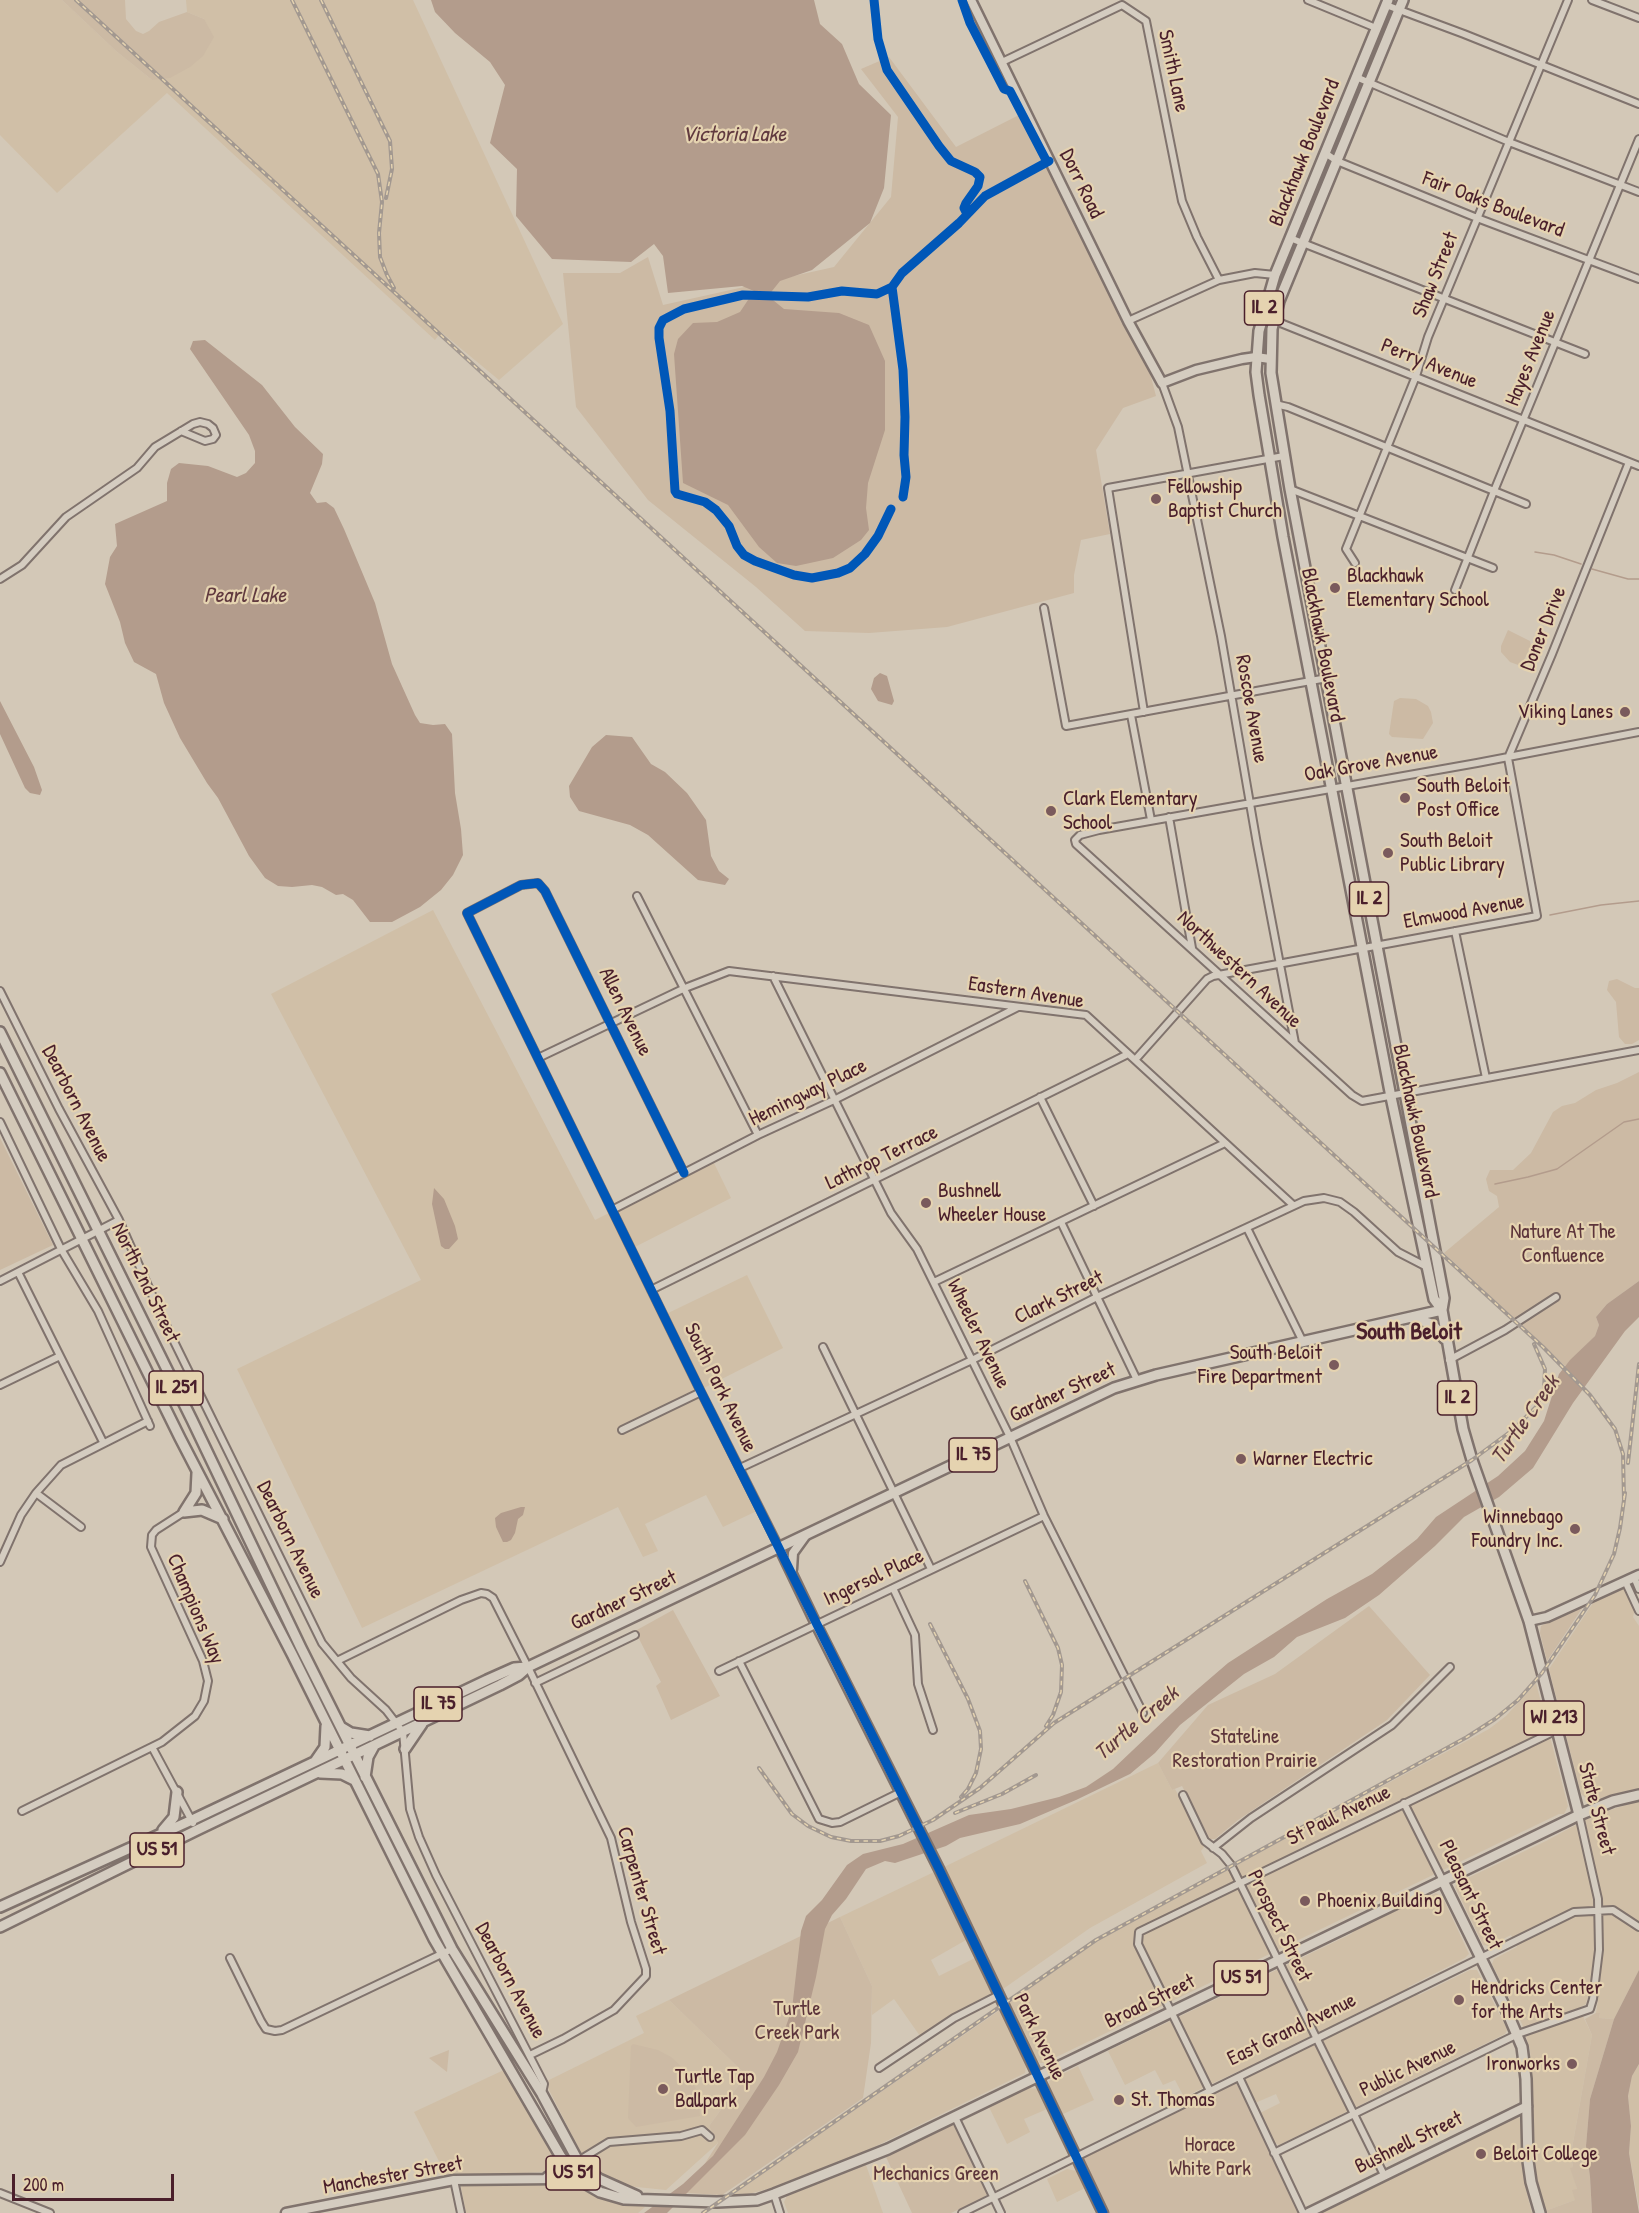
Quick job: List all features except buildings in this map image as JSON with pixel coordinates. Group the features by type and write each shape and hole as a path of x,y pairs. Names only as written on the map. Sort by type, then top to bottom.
{"main road":[{"name":"Blackhawk Boulevard","path":"1403,0 1288,274 1273,320 1270,359 1275,405 1290,489 1407,1094 1444,1298 1442,1310 1449,1360 1463,1429 1518,1589"},
{"name":"Blackhawk Boulevard","path":"1387,3 1275,275 1262,312 1256,357 1258,395 1269,457 1390,1097 1434,1299 1442,1310"},
{"name":"North 2nd Street","path":"0,1032 349,1746"},
{"name":"North 2nd Street","path":"0,1073 345,1760"},
{"name":"Gardner Street","path":"0,1927 509,1680 528,1667 1114,1388 1137,1380 1442,1310"},
{"path":"1411,1318 1432,1324 1446,1340"},
{"path":"184,1512 196,1493 198,1471"},
{"path":"184,1512 202,1510 223,1519"},
{"name":"State Street","path":"1518,1589 1529,1621 1579,1815"},
{"name":"Gardner Street","path":"0,1908 514,1668 528,1667"},
{"path":"386,1740 396,1743 405,1752 423,1722"},
{"path":"314,1762 325,1747 326,1724"},
{"path":"340,1726 351,1733 370,1736"},
{"path":"365,1777 368,1757 374,1745"},
{"name":"US 51","path":"349,1746 452,1949 542,2094 578,2160 599,2179 622,2191 648,2199"},
{"name":"IL 251","path":"345,1760 354,1780"},
{"path":"315,1774 342,1774 354,1780"},
{"name":"US 51","path":"354,1780 442,1954 569,2168 582,2181 600,2192 624,2199 717,2202 757,2200 774,2194"},
{"path":"158,1836 174,1817 177,1792"},
{"name":"Broad Street","path":"774,2194 877,2154 956,2117 1579,1815 1613,1801 1639,1795"},
{"name":"Pleasant Street","path":"1443,1881 1518,2034 1524,2059 1528,2161 1540,2213"}],"street":[{"name":"Dorr Road","path":"971,0 1128,321 1162,383"},
{"path":"1308,0 1376,28"},
{"name":"Shaw Street","path":"1355,562 1346,549 1445,298 1568,0"},
{"path":"1592,0 1639,18"},
{"path":"1387,3 1399,10 1639,104"},
{"name":"Smith Lane","path":"1002,62 1122,5 1146,21 1182,201 1219,280"},
{"path":"1356,78 1509,142 1639,192"},
{"name":"Hayes Avenue","path":"1455,590 1639,139"},
{"name":"Fair Oaks Boulevard","path":"1325,153 1337,161 1478,218 1639,279"},
{"path":"1290,238 1585,354"},
{"path":"1128,321 1219,280 1255,273 1275,275"},
{"name":"Perry Avenue","path":"1273,320 1639,466"},
{"path":"1162,383 1196,370 1242,358 1270,359"},
{"name":"Roscoe Avenue","path":"1162,383 1175,414 1221,636 1295,1044"},
{"path":"1275,405 1288,408 1526,504"},
{"path":"0,579 22,565 66,518 128,476 155,447 193,424 200,422 213,428 216,435 213,439 205,441 181,432"},
{"path":"1144,712 1107,488 1284,456"},
{"name":"Doner Drive","path":"1508,758 1629,462"},
{"path":"1290,489 1493,568"},
{"path":"1044,608 1066,726 1327,678"},
{"path":"1131,715 1151,820"},
{"name":"Oak Grove Avenue","path":"1075,840 1080,835 1151,820 1508,758 1639,732"},
{"name":"Elmwood Avenue","path":"1219,974 1280,965 1538,916 1508,758"},
{"path":"1169,817 1192,949"},
{"name":"Northwestern Avenue","path":"1075,840 1076,844 1357,1099 1367,1101 1639,1050"},
{"name":"Allen Avenue","path":"521,885 538,883 545,891 684,1173"},
{"name":"South Park Avenue","path":"521,885 467,913 701,1392 943,1877"},
{"path":"637,896 758,1135"},
{"path":"1455,931 1486,1078"},
{"name":"Eastern Avenue","path":"538,1058 685,988 729,970 1086,1015 1293,1205"},
{"path":"1135,1060 1207,979 1219,974"},
{"name":"Wheeler Avenue","path":"773,976 891,1213 917,1249 934,1282 1010,1437 1044,1516 1143,1713"},
{"name":"Dearborn Avenue","path":"0,991 64,1120 119,1220 161,1315 322,1643 351,1678 398,1722 403,1732 410,1809 419,1837 544,2084 542,2094"},
{"name":"Hemingway Place","path":"612,1210 1018,1007"},
{"name":"Lathrop Terrace","path":"651,1290 1128,1054"},
{"path":"1041,1097 1094,1206"},
{"path":"0,1122 61,1249 98,1311 149,1424 103,1442 61,1465 36,1493 21,1515 0,1562"},
{"path":"934,1282 1225,1143"},
{"name":"Clark Street","path":"740,1468 972,1360 1097,1297 1293,1205 1314,1199 1331,1199 1348,1207 1398,1252 1427,1267"},
{"path":"0,1281 119,1220"},
{"path":"1061,1222 1137,1380"},
{"path":"1247,1228 1303,1342"},
{"path":"18,1272 103,1442"},
{"path":"1449,1360 1505,1330 1556,1297"},
{"path":"823,1347 858,1414 931,1569"},
{"path":"0,1385 60,1356"},
{"path":"622,1430 701,1392"},
{"path":"36,1493 81,1527"},
{"name":"Champions Way","path":"22,1811 152,1747 180,1730 195,1716 204,1701 207,1681 203,1661 151,1547 152,1535 156,1530 184,1512"},
{"name":"Ingersol Place","path":"719,1671 1044,1516"},
{"path":"792,1572 793,1553 807,1534"},
{"path":"1633,1578 1639,1590"},
{"path":"1633,1578 1639,1620"},
{"path":"1529,1621 1547,1617 1633,1578"},
{"path":"892,1588 915,1635 918,1684 933,1730"},
{"name":"Carpenter Street","path":"337,1660 461,1600 477,1594 487,1594 495,1602 528,1667 611,1838 631,1922 644,1958 646,1976 622,2003 603,2018 530,2055"},
{"path":"535,1683 635,1635"},
{"path":"739,1661 816,1815 827,1822 840,1822 901,1792"},
{"path":"1213,1848 1251,1818 1392,1725 1450,1667"},
{"name":"St Paul Avenue","path":"1172,2011 1138,1944 1139,1932 1557,1730"},
{"path":"152,1747 197,1830"},
{"name":"Prospect Street","path":"1183,1795 1203,1837 1231,1865 1384,2175"},
{"name":"Pleasant Street","path":"1404,1803 1443,1881"},
{"name":"State Street","path":"1579,1815 1595,1879 1598,1909 1599,1950 1591,2007"},
{"name":"Park Avenue","path":"943,1877 1103,2213"},
{"name":"East Grand Avenue","path":"962,2213 1574,1912 1598,1909 1616,1911 1639,1927"},
{"path":"230,1958 261,2021 266,2029 275,2031 282,2030 452,1949"},
{"path":"879,2068 954,2018 999,1995"},
{"name":"Public Avenue","path":"1274,2153 1518,2034 1583,2013 1591,2007"},
{"path":"1172,2011 1210,2091"},
{"path":"1239,2076 1274,2153 1305,2213"},
{"name":"Bushnell Street","path":"1305,2213 1527,2106"},
{"path":"956,2117 1001,2213"},
{"path":"578,2160 609,2142 681,2136 702,2130 710,2137"},
{"name":"Manchester Street","path":"286,2213 454,2180 542,2180 569,2168 578,2160"},
{"path":"454,2180 461,2213"},
{"path":"0,2193 50,2213"},
{"path":"774,2194 780,2213"}],"shaded area":[{"path":"0,0 62,0 116,51 152,80 204,19 187,12 186,0 413,0 563,324 499,380 441,332 435,340 167,93 57,193 0,135"},
{"path":"433,910 595,1220 713,1161 731,1198 629,1250 662,1316 747,1275 783,1348 698,1391 759,1510 723,1527 706,1495 645,1524 658,1551 643,1557 618,1507 362,1628 237,1369 421,1280 271,994"},
{"path":"1621,1588 1626,1589 1635,1608 1633,1617 1639,1626 1639,1788 1589,1801 1581,1794 1549,1669 1595,1600"},
{"path":"1536,1683 1568,1806 1564,1814 1559,1814 1044,2063 1037,2060 1009,2003 1097,1940 1489,1729 1506,1716"},
{"path":"1158,1763 1172,1790 1175,1789 1203,1842 1204,1847 1201,1851 1207,1863 1090,1928 1003,1989 944,1867"},
{"path":"1639,1801 1639,1970 1614,2019 1599,2018 1600,2013 1596,2013 1598,2000 1587,1999 1586,2004 1579,2008 1592,2035 1571,2154 1573,2167 1571,2168 1577,2189 1575,2200 1545,2211 1536,2174 1530,2049 1522,2024 1492,1964 1494,1959 1517,1947 1511,1935 1489,1946 1483,1945 1455,1887 1457,1883 1546,1841 1594,1815"},
{"path":"934,1872 966,1940 931,1960 939,1976 975,1958 991,1993 989,1997 954,2014 920,2036 894,1999 872,2015 872,1986 840,1917"},
{"path":"1436,1893 1443,1898 1469,1954 1408,1987 1419,1995 1470,1970 1477,1970 1506,2027 1505,2034 1279,2145 1273,2142 1260,2113 1280,2103 1276,2094 1255,2103 1239,2071 1184,2097 1175,2080 1163,2085 1155,2070 1125,2085 1108,2051 1351,1934 1379,1918"},
{"path":"669,2000 746,2075 709,2126 718,2143 666,2190 627,2186 604,2177 585,2161 545,2082 644,2033 636,2016"},
{"path":"1000,2010 1026,2066 1025,2073 868,2150 771,2188 730,2196"},
{"path":"1639,2064 1639,2207 1629,2153 1631,2126 1628,2096 1632,2076"},
{"path":"1078,2066 1094,2100 1063,2114 1049,2086 1049,2081"},
{"path":"506,2069 549,2147 554,2158 552,2167 544,2172 447,2177 414,2112"},
{"path":"1029,2088 1037,2089 1047,2109 1024,2119 1030,2132 1007,2144 989,2107"},
{"name":"Beloit College","path":"1517,2117 1520,2118 1522,2124 1525,2186 1532,2213 1317,2213"},
{"path":"866,2165 883,2213 788,2213 784,2202 787,2196"},
{"path":"1067,2169 1076,2171 1085,2188 1057,2202 1047,2179"},
{"path":"573,2178 645,2207 638,2213 466,2213 461,2187 465,2183 554,2183"}],"green space":[{"path":"62,0 125,0 126,19 136,31 143,34 159,22 187,12 204,19 214,37 203,56 190,67 170,78 152,80 116,51"},
{"path":"889,57 956,147 1021,114 1147,362 1156,396 1123,408 1096,450 1110,534 1081,540 1074,575 1074,593 947,627 869,633 805,631 756,587 648,500 576,407 563,273 620,273 648,257 663,305 834,267 891,197 898,117 861,69"},
{"path":"1508,630 1530,641 1531,646 1521,666 1510,662 1501,652 1501,646"},
{"path":"1400,698 1416,699 1428,706 1433,723 1423,739 1392,737 1389,734 1394,701"},
{"path":"1617,979 1639,988 1639,1040 1632,1044 1625,1044 1619,1037 1616,1002 1607,990 1609,981"},
{"name":"Nature At The Confluence","path":"1639,1072 1639,1281 1607,1304 1596,1317 1599,1325 1595,1336 1565,1366 1444,1253 1499,1207 1497,1196 1489,1191 1486,1179 1490,1170 1513,1170 1531,1153 1553,1112 1562,1106 1575,1103 1596,1090"},
{"path":"0,1138 53,1245 0,1270"},
{"path":"1585,1604 1547,1661 1540,1633 1541,1626"},
{"name":"Stateline Restoration Prairie","path":"1369,1606 1430,1675 1387,1720 1238,1820 1215,1839 1210,1839 1182,1786 1172,1790 1158,1763 1208,1705 1275,1674"},
{"path":"673,1610 720,1696 671,1720 656,1686 661,1682 635,1631"},
{"name":"Turtle Creek Park","path":"840,1917 872,1986 871,2043 863,2098 722,2195 686,2193 718,2143 709,2126 746,2075 669,2000"},
{"path":"1600,2013 1599,2018 1614,2019 1590,2099 1586,2146 1592,2213 1546,2213 1545,2211 1575,2200 1572,2190 1577,2189 1570,2168 1573,2167 1571,2154 1592,2035 1585,2019"},
{"name":"Turtle Tap Ballpark","path":"633,2044 658,2050 671,2057 687,2072 698,2093 700,2116 636,2127 628,2118 631,2046"},
{"path":"449,2050 447,2072 429,2058"},
{"name":"Horace White Park","path":"1236,2082 1298,2213 1108,2213 1082,2159"},
{"name":"Mechanics Green","path":"952,2125 957,2128 987,2194 951,2213 912,2213 886,2157"}],"water":[{"name":"Victoria Lake","path":"431,0 814,0 820,24 842,44 859,84 891,115 884,188 870,223 812,270 780,281 768,296 784,309 839,313 869,325 885,361 885,430 868,483 866,508 869,530 861,540 833,558 796,566 777,563 759,547 728,505 683,483 674,354 678,339 693,323 717,322 740,312 754,291 742,286 668,293 663,256 654,244 631,262 552,259 516,216 517,169 490,143 505,85 490,62 455,33 435,12"},
{"name":"Pearl Lake","path":"205,340 262,385 295,427 323,454 322,464 310,493 317,503 326,502 334,508 344,529 375,603 392,664 415,715 420,723 445,724 452,734 455,793 463,855 453,875 441,890 420,907 392,922 370,922 353,900 343,894 336,895 322,887 312,885 278,886 265,878 249,856 218,798 180,738 164,703 156,674 134,662 125,643 120,622 105,584 110,557 117,546 115,524 167,501 167,483 171,469 179,463 208,466 237,477 246,473 255,463 255,451 249,435 190,349 193,341"},
{"path":"880,673 887,676 894,701 892,705 878,701 871,689 874,678"},
{"path":"0,701 34,767 42,790 40,795 30,793 25,788 0,734"},
{"path":"606,735 632,737 651,764 665,772 687,793 706,820 711,856 719,871 729,879 725,885 698,880 648,835 630,825 579,811 570,797 569,786 592,747"},
{"path":"434,1188 444,1199 455,1226 458,1239 449,1249 441,1246 432,1204"},
{"path":"1639,1281 1639,1317 1625,1331 1573,1403 1533,1468 1499,1497 1464,1517 1379,1595 1345,1618 1297,1637 1274,1657 1244,1674 1180,1725 1155,1753 1130,1774 1020,1824 960,1838 946,1846 895,1863 885,1861 866,1869 832,1915 825,1929 798,2052 779,2085 745,2135 667,2213 644,2213 683,2184 713,2156 764,2077 777,2052 792,2009 801,1931 806,1916 822,1900 847,1865 863,1854 903,1844 969,1815 1011,1809 1059,1797 1086,1787 1113,1769 1228,1663 1327,1599 1372,1574 1417,1539 1436,1517 1498,1476 1525,1451 1544,1421 1559,1374 1595,1336 1599,1325 1596,1317 1607,1304"},
{"path":"525,1507 523,1515 518,1519 515,1533 511,1540 503,1542 496,1527 495,1518 501,1513"},
{"path":"1639,1970 1639,2064 1632,2076 1628,2096 1631,2126 1629,2153 1639,2213 1592,2213 1586,2146 1590,2099 1614,2019"}],"waterway":[{"path":"1535,552 1554,555 1581,564"},
{"path":"1592,569 1628,579 1639,579"},
{"path":"1550,915 1601,905 1639,901"},
{"path":"1495,1184 1557,1169 1624,1122 1639,1119"}],"railway":[{"path":"76,0 1543,1347 1590,1395 1615,1429 1623,1454 1624,1500"},
{"path":"292,0 378,174 382,202 379,233 380,257 394,288"},
{"path":"321,0 390,141 392,169 386,198"},
{"path":"759,1768 792,1814 808,1826 831,1837 851,1841 880,1841 899,1836 933,1820 980,1788 1054,1723 1472,1460 1514,1429 1536,1407 1544,1390 1545,1369 1534,1344"},
{"path":"1628,1463 1639,1364"},
{"path":"703,2213 1096,1940 1467,1737 1495,1719 1518,1700 1542,1673 1595,1595 1614,1554 1625,1493"},
{"path":"1025,1581 1058,1648 1062,1665 1061,1692 1053,1715 1046,1726"},
{"path":"930,1624 968,1699 980,1731 981,1749 976,1773 961,1797"},
{"path":"955,1813 1002,1794 1036,1775"}],"cycle path":[{"path":"874,0 878,39 887,70 951,161 975,172 980,177 978,186 964,208 967,214"},
{"path":"962,0 970,23 1004,89 1010,91 1047,162"},
{"path":"892,287 902,273 959,223 985,196 1049,161"},
{"path":"891,509 878,536 865,554 850,568 838,573 812,578 794,575 744,555 737,546 729,526 716,510 705,502 677,494 675,491 670,411 659,338 659,328 663,320 684,309 743,295 808,297 842,291 877,294 892,287 903,370 906,477 903,497"},
{"path":"684,1173 545,891 538,883 521,885 467,913 701,1392 939,1869 1103,2213"}],"place":[{"name":"Fellowship Baptist Church","path":"1156,499"},
{"name":"Blackhawk Elementary School","path":"1335,588"},
{"name":"Viking Lanes","path":"1625,712"},
{"name":"South Beloit Post Office","path":"1405,798"},
{"name":"Clark Elementary School","path":"1051,811"},
{"name":"South Beloit Public Library","path":"1388,853"},
{"name":"Bushnell Wheeler House","path":"926,1203"},
{"name":"South Beloit Fire Department","path":"1334,1365"},
{"name":"Warner Electric","path":"1241,1459"},
{"name":"Winnebago Foundry Inc.","path":"1575,1529"},
{"name":"Phoenix Building","path":"1305,1901"},
{"name":"Hendricks Center for the Arts","path":"1459,2000"},
{"name":"Ironworks","path":"1572,2064"},
{"name":"Turtle Tap Ballpark","path":"663,2089"},
{"name":"St. Thomas","path":"1119,2100"},
{"name":"Beloit College","path":"1481,2154"}],"district":[{"name":"South Beloit","path":"1409,1333"}],"water label":[{"name":"Turtle Creek","path":"1526,1420"},
{"name":"Turtle Creek","path":"1137,1724"}]}
